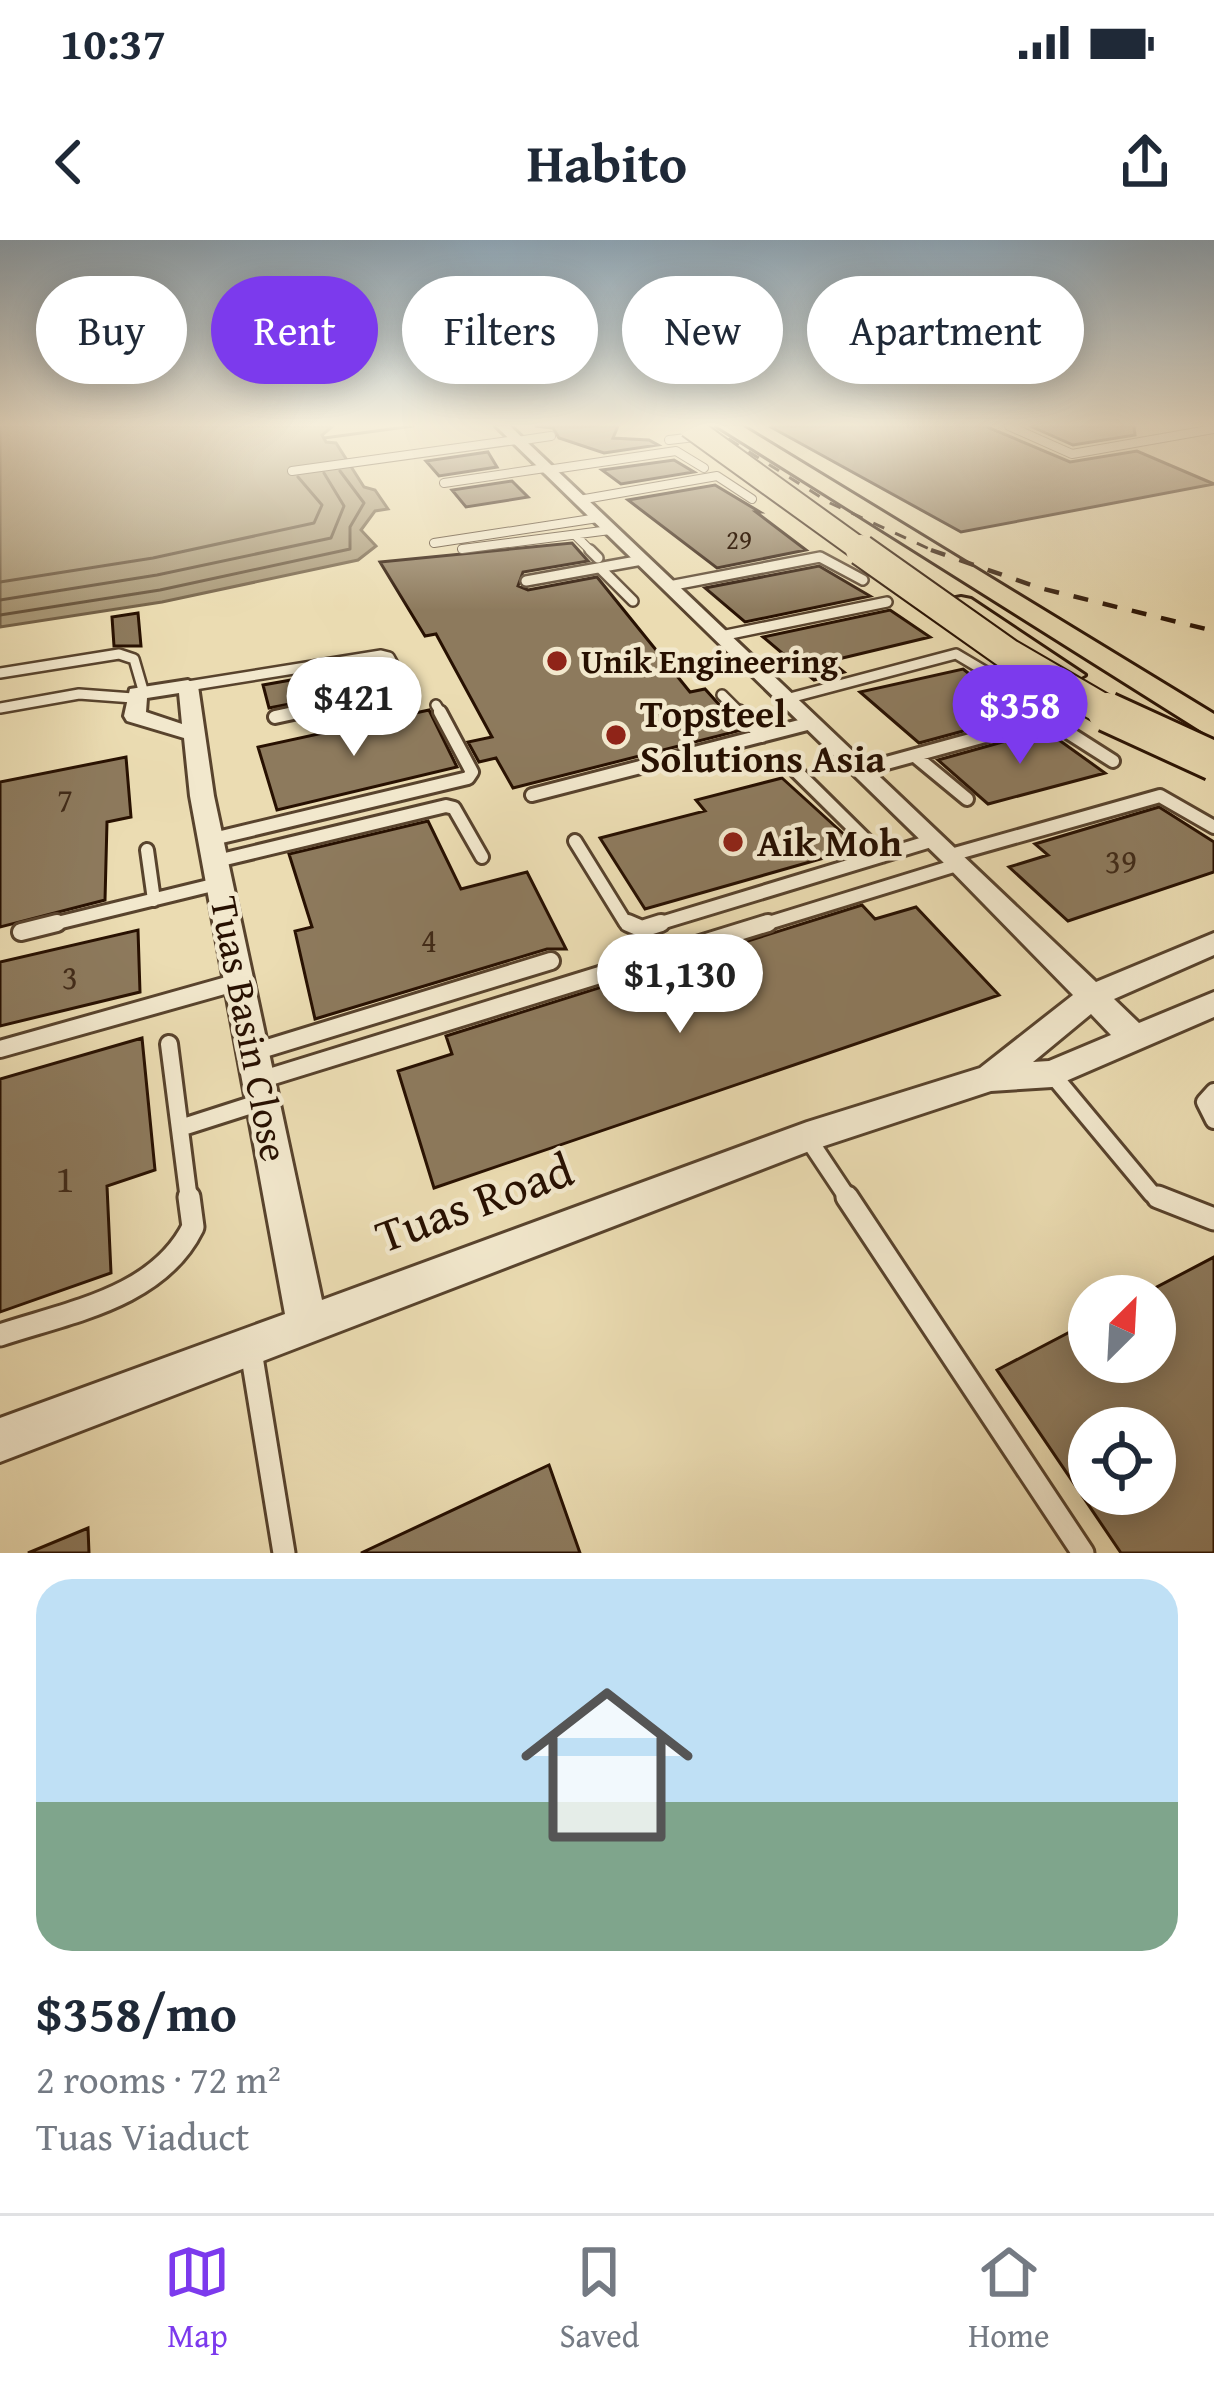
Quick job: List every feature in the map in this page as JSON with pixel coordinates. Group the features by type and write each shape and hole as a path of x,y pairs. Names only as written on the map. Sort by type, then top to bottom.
{"main road":[{"path":"779,487 1076,695 1214,766"},
{"path":"783,487 1214,766"},
{"path":"802,487 978,582 1210,725"},
{"path":"936,589 978,582"}],"street":[{"path":"565,487 1134,1038"},
{"path":"188,686 138,694 135,716 192,734"},
{"name":"Tuas Basin Close","path":"188,686 192,734 307,1323"},
{"name":"Tuas Road","path":"991,1078 1093,996 1214,943"},
{"name":"Tuas Road","path":"0,1440 807,1137 991,1078 1052,1074 1214,1004"}],"lane":[{"path":"579,500 652,487"},
{"path":"734,487 752,499"},
{"path":"576,536 604,524"},
{"path":"434,543 604,524"},
{"path":"462,549 567,532 576,536 633,601"},
{"path":"669,586 820,557 863,580"},
{"path":"526,581 600,563 642,560"},
{"path":"722,636 887,602"},
{"path":"0,673 119,654 134,659 138,694 79,694 0,708"},
{"path":"786,699 956,654 1025,695 1022,706"},
{"path":"188,686 381,655 388,657 404,685 399,692 275,716"},
{"path":"722,695 762,736"},
{"path":"21,932 154,900 217,861 468,778 472,772 436,705"},
{"path":"860,770 1047,719 1113,761"},
{"path":"532,795 811,723"},
{"path":"915,756 967,799"},
{"path":"796,771 882,856"},
{"path":"259,1078 948,853 1160,796 1214,827"},
{"path":"217,861 446,806 454,808 482,857"},
{"path":"575,841 626,922 642,929 882,856 948,853"},
{"path":"147,850 154,900"},
{"path":"180,1128 259,1078 551,962"},
{"path":"0,1049 241,981"},
{"path":"0,1335 154,1278 180,1255 193,1227 169,1043"},
{"path":"1052,1074 1152,1194 1214,1219"},
{"path":"1214,1092 1205,1102 1214,1120"},
{"path":"807,1137 1083,1553"},
{"path":"250,1345 284,1553"}],"water":[{"path":"0,487 365,487 375,490 388,509 375,511 361,530 376,546 358,560 162,602 0,627"}],"building":[{"path":"518,487 528,497 466,507 452,490"},
{"path":"719,487 760,512 756,512 806,550 717,568 628,500"},
{"path":"880,487 1197,487 961,532"},
{"path":"572,543 588,561 523,572 518,586 528,590 597,577 690,692 705,689 742,730 513,788 496,758 479,762 468,742 492,737 436,634 425,636 380,562"},
{"path":"819,566 870,596 745,622 705,588"},
{"path":"890,610 930,637 830,661 844,672 814,680 763,637"},
{"path":"138,613 141,646 114,646 112,617"},
{"path":"381,664 393,684 269,708 263,685"},
{"path":"963,669 1022,715 919,743 860,692"},
{"path":"429,710 457,767 277,810 258,747"},
{"path":"1045,730 1105,773 988,804 938,760"},
{"path":"126,757 131,817 107,822 105,900 0,927 0,782"},
{"name":"Aik Moh","path":"782,778 859,848 645,909 600,838 705,811 696,800"},
{"path":"1159,807 1214,842 1214,872 1068,921 1009,867 1048,855 1035,844"},
{"path":"428,821 461,889 527,872 566,949 547,949 315,1019 295,931 312,927 289,854"},
{"path":"862,905 875,919 916,907 999,995 434,1188 398,1071 452,1054 446,1036"},
{"path":"138,930 140,992 0,1026 0,962"},
{"path":"142,1038 155,1170 107,1186 111,1273 0,1312 0,1079"},
{"path":"1214,1257 1214,1553 1121,1553 1095,1515 1176,1515 1176,1407 1068,1407 1068,1475 997,1370 1068,1333 1068,1383 1176,1383 1176,1277"},
{"path":"549,1465 580,1553 361,1553"},
{"path":"88,1528 89,1553 28,1553"}],"railway":[{"path":"805,487 933,551"},
{"path":"933,551 1040,588 1214,631"},
{"path":"933,551 938,553"}],"place":[{"name":"Unik Engineering","path":"557,661"},
{"name":"Topsteel Solutions Asia","path":"616,735"},
{"name":"Aik Moh","path":"733,842"}]}
